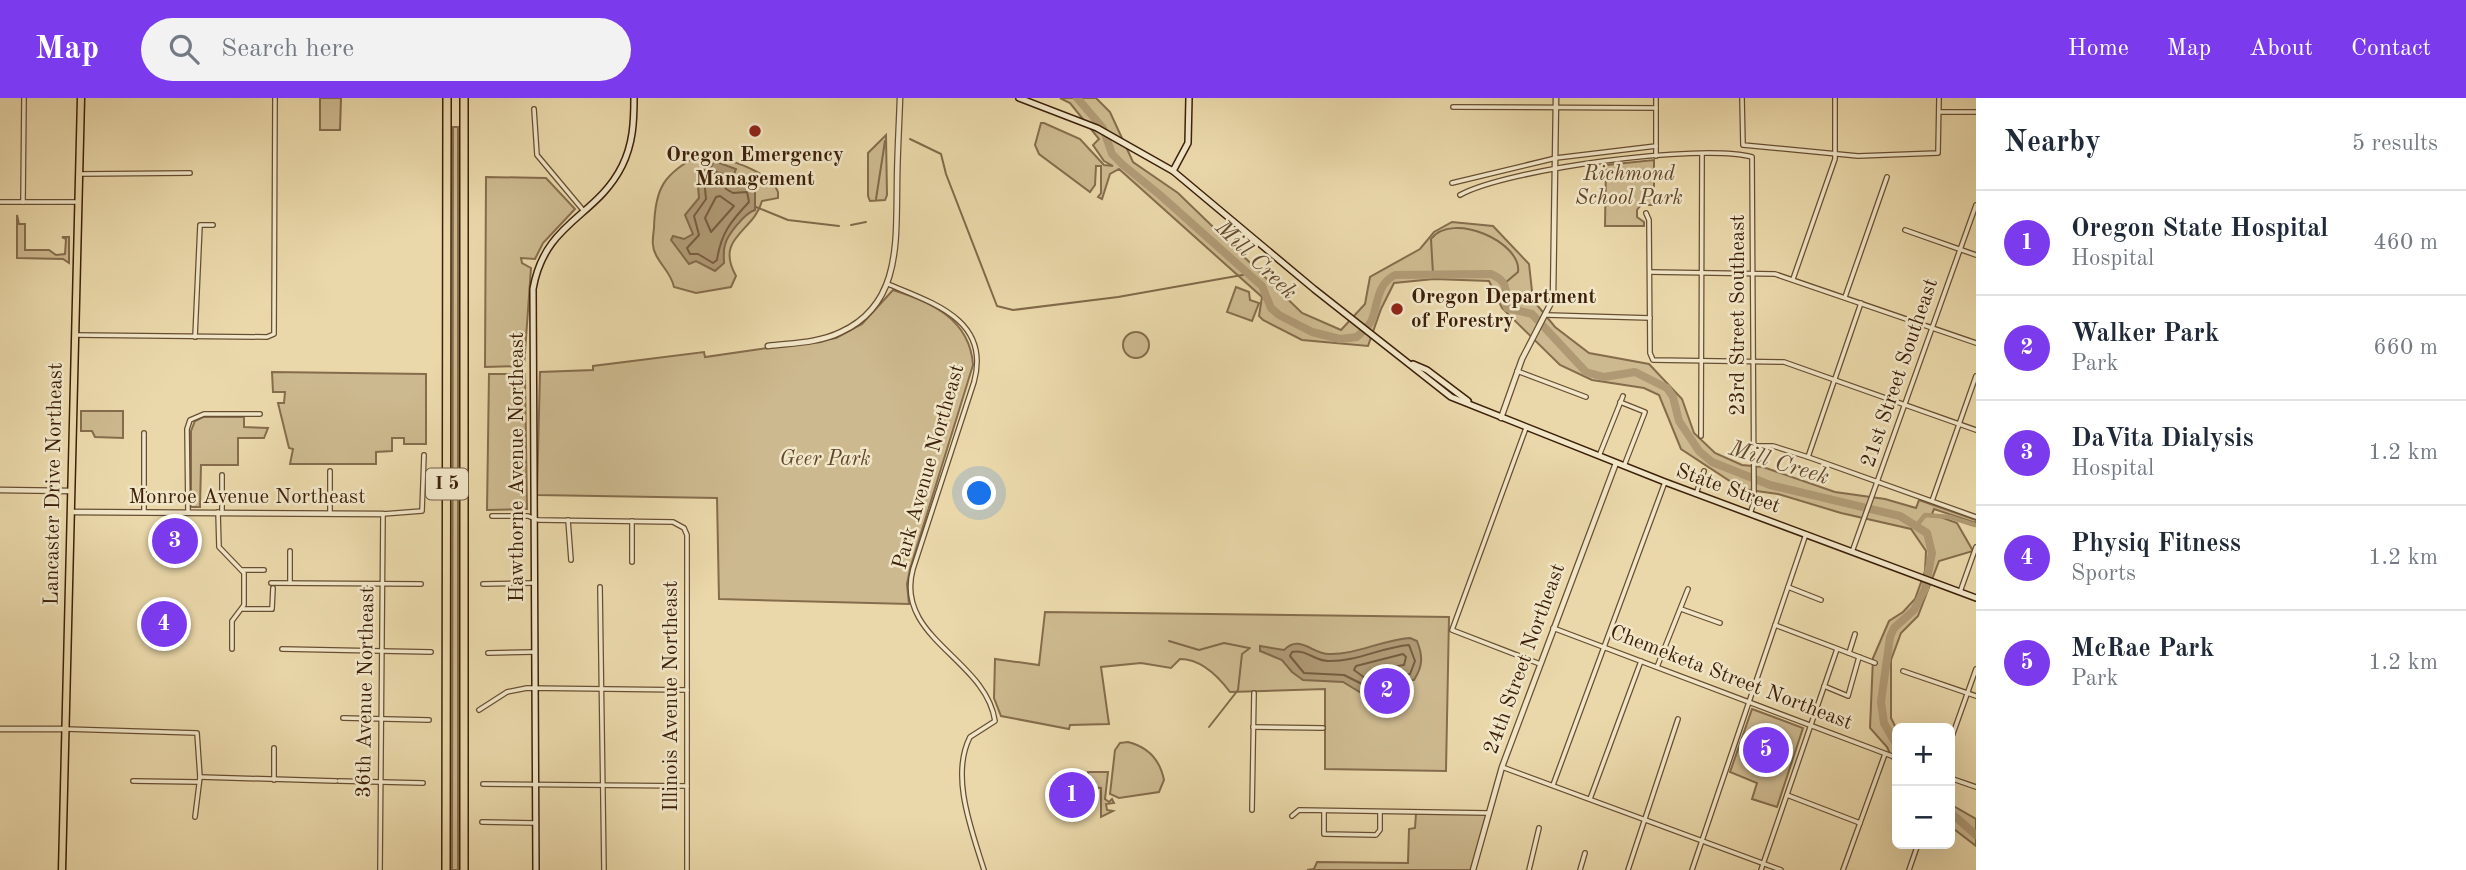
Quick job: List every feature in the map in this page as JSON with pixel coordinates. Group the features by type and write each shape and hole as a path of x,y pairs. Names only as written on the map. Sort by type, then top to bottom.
{"highway":[{"name":"I 5","path":"446,870 447,98"},
{"name":"I 5","path":"464,98 464,870"}],"main road":[{"name":"Lancaster Drive Northeast","path":"62,870 81,98"},
{"name":"Hawthorne Avenue Northeast","path":"536,870 533,289 539,264 551,241 605,190 621,168 632,139 634,98"},
{"name":"State Street","path":"1019,98 1083,122 1173,172 1444,392 1500,418 1665,482 1976,598"},
{"path":"1173,172 1188,142 1189,98"}],"street":[{"path":"23,98 23,202"},
{"path":"75,335 195,337 274,334 275,98"},
{"path":"768,346 818,340 847,329 875,307 888,284 896,252 901,98"},
{"path":"1500,418 1517,371 1553,299 1556,98"},
{"path":"1656,98 1656,156"},
{"path":"1742,98 1742,144 1835,155 1938,153 1939,98"},
{"path":"1793,279 1835,155 1835,98"},
{"path":"1453,107 1656,108"},
{"path":"534,109 537,155 583,210"},
{"path":"1939,111 1976,112"},
{"path":"1452,183 1556,158 1656,146"},
{"path":"1460,195 1470,190 1556,169 1656,156 1702,154 1701,436"},
{"name":"23rd Street Southeast","path":"1702,154 1752,157 1755,361 1754,493 1750,514"},
{"path":"79,174 190,173"},
{"path":"1845,297 1887,177"},
{"path":"0,202 78,202"},
{"name":"21st Street Southeast","path":"1852,552 1976,205"},
{"path":"1646,213 1649,220 1651,358 1784,362 1976,430"},
{"path":"195,337 200,225 213,225"},
{"path":"1905,230 1976,255"},
{"path":"1650,272 1755,272 1793,279 1976,343"},
{"name":"Park Avenue Northeast","path":"888,284 951,313 968,331 976,355 974,382 912,574 910,592 914,611 925,629 984,688 992,705 995,721 975,732 962,758 968,810 984,870"},
{"path":"1808,457 1861,303"},
{"path":"1546,315 1650,318"},
{"path":"1517,371 1586,397"},
{"path":"1932,501 1976,376"},
{"path":"1599,456 1623,396"},
{"path":"1620,402 1645,412 1624,466"},
{"path":"188,512 190,420 200,414 260,414"},
{"path":"1526,428 1452,630 1540,664"},
{"path":"144,433 144,512"},
{"path":"1754,446 1776,447 1808,457 1976,517"},
{"name":"Monroe Avenue Northeast","path":"71,512 422,511 424,455"},
{"name":"24th Street Northeast","path":"1473,870 1502,767 1616,463"},
{"path":"330,471 330,513"},
{"path":"1696,494 1704,471"},
{"path":"222,475 219,547 242,570 244,603 232,621 232,649"},
{"path":"1553,785 1665,482"},
{"path":"0,490 71,491"},
{"name":"36th Avenue Northeast","path":"380,870 383,513"},
{"path":"492,516 632,522 632,562"},
{"path":"568,520 571,560"},
{"name":"Illinois Avenue Northeast","path":"632,522 680,524 687,535 687,870"},
{"path":"1692,870 1806,534"},
{"path":"1960,592 1976,547"},
{"path":"290,551 290,583"},
{"path":"242,570 264,570"},
{"path":"271,583 421,584"},
{"path":"483,583 533,583"},
{"path":"600,587 604,870"},
{"path":"1788,587 1821,600"},
{"path":"241,609 271,610 273,589"},
{"path":"1657,667 1688,589"},
{"path":"1681,609 1720,623"},
{"path":"1775,625 1875,663"},
{"name":"Chemeketa Street Northeast","path":"1553,628 1892,756"},
{"path":"1849,653 1855,634"},
{"path":"282,649 430,652"},
{"path":"1761,870 1837,649"},
{"path":"488,653 534,652"},
{"path":"1824,686 1848,696 1859,657"},
{"path":"1590,799 1641,661"},
{"path":"1955,728 1976,669"},
{"path":"1903,671 1976,696"},
{"path":"479,709 505,693 534,688 687,691"},
{"path":"1252,810 1254,693"},
{"path":"343,718 429,720"},
{"path":"1628,870 1678,719"},
{"path":"1253,727 1323,728"},
{"path":"0,729 197,733 199,779 195,817"},
{"path":"274,748 274,780"},
{"path":"1843,870 1885,754"},
{"path":"1502,767 1781,870"},
{"path":"133,781 199,779 423,783"},
{"path":"1955,780 1976,787"},
{"path":"483,784 687,786"},
{"path":"1787,795 1860,823"},
{"path":"1292,816 1299,810 1488,813"},
{"path":"1324,811 1324,834 1376,835 1379,833 1380,812"},
{"path":"482,822 536,823"},
{"path":"1529,870 1539,828"},
{"path":"1909,870 1916,849"},
{"path":"1580,870 1585,853"}],"green space":[{"path":"320,98 341,98 340,130 320,130"},
{"path":"1060,98 1096,98 1110,112 1133,162 1178,193 1302,313 1341,330 1365,304 1370,277 1420,249 1434,232 1452,222 1493,226 1529,264 1533,300 1555,327 1589,353 1649,364 1682,399 1694,433 1715,453 1742,465 1763,467 1835,492 1885,499 1916,508 1919,500 1976,520 1976,523 1934,509 1932,514 1957,523 1973,551 1939,561 1918,616 1901,633 1891,660 1892,758 1887,747 1870,728 1873,658 1889,621 1903,612 1915,599 1925,571 1926,551 1911,529 1841,513 1778,494 1742,489 1681,449 1659,395 1644,388 1592,380 1560,365 1502,308 1489,281 1434,279 1394,283 1368,346 1302,340 1263,320 1259,316 1262,297 1119,169 1110,174 1102,199 1098,197 1101,193 1101,166 1096,166 1095,185 1090,192 1039,154 1035,145 1041,123 1044,123 1080,139 1104,165 1113,166 1104,161 1093,145 1099,139 1070,103"},
{"path":"453,127 458,127 458,870 452,870"},
{"path":"886,135 887,195 885,200 870,201 868,153"},
{"path":"700,154 732,161 756,171 774,184 778,198 762,201 758,212 732,243 730,263 736,276 731,287 696,293 674,287 656,255 653,242 657,202 664,183 678,169"},
{"name":"Richmond School Park","path":"1654,160 1654,205 1641,205 1637,210 1637,217 1644,222 1644,226 1605,226 1606,165"},
{"path":"486,177 546,178 575,209 543,243 535,259 521,258 522,263 531,268 524,366 485,367"},
{"path":"17,215 19,224 25,224 25,250 49,250 56,255 65,254 66,239 62,237 69,237 69,263 63,259 17,258"},
{"path":"1236,287 1249,292 1250,300 1259,303 1252,321 1227,312"},
{"name":"Geer Park","path":"893,290 934,307 956,324 965,336 973,365 910,569 907,584 909,604 719,599 717,498 537,495 540,372 593,370 593,366 704,352 705,357 836,338 862,324"},
{"path":"1136,332 1146,335 1149,345 1146,355 1136,358 1126,355 1123,345 1126,335"},
{"path":"272,372 426,374 426,444 404,444 404,438 392,438 392,451 376,452 376,464 290,464 293,449 289,448 278,403 284,403 285,392 273,392"},
{"path":"489,374 525,374 527,509 487,510"},
{"path":"81,411 123,411 123,438 95,437 92,431 81,431"},
{"path":"203,417 244,417 244,427 268,428 264,438 238,438 238,465 201,465 200,507 191,507 191,431 195,421"},
{"path":"1045,612 1449,617 1446,771 1325,769 1325,689 1230,692 1208,670 1195,662 1180,659 1171,668 1141,663 1101,667 1109,724 1070,725 1069,729 1001,716 994,698 995,659 1039,665"},
{"path":"1752,709 1803,728 1777,807 1752,799 1757,783 1730,772"},
{"path":"1128,742 1142,747 1160,766 1164,780 1159,792 1119,798 1110,794 1115,750 1120,743"},
{"path":"1088,772 1108,772 1105,799 1109,802 1112,799 1114,803 1106,804 1107,810 1113,811 1101,817 1101,788 1088,787"},
{"path":"1955,807 1976,819 1976,846 1955,830"},
{"path":"1416,813 1488,813 1473,870 1307,870 1314,869 1317,862 1408,863 1409,829 1415,828"}],"water":[{"path":"714,161 736,169 730,184 755,184 755,210 742,220 729,236 724,247 724,263 715,271 696,261 689,264 671,240 673,236 684,239 693,234 685,215 699,198 697,174 711,167"},
{"path":"1410,638 1417,641 1421,656 1414,680 1395,682 1391,687 1363,694 1343,682 1303,680 1282,660 1260,651 1260,646 1284,650 1301,644 1323,653 1339,654"}],"waterway":[{"name":"Mill Creek","path":"1077,98 1103,128 1112,154 1123,165 1262,286 1271,308 1312,332 1340,339 1357,337 1372,320 1381,289 1395,275 1491,274 1504,284 1507,308 1532,314 1586,372 1604,377 1635,372 1667,388 1673,397 1679,421 1699,451 1712,462 1770,485 1900,516 1927,533 1932,553 1925,589 1914,610 1894,628 1890,637 1881,702 1884,723 1892,737"},
{"path":"910,139 941,154 946,174 997,306 1013,310 1118,297 1248,274"},
{"path":"876,199 885,141"},
{"path":"756,207 788,220 839,226"},
{"path":"851,225 866,222"},
{"path":"1433,274 1431,239 1441,231 1469,229 1498,241 1509,250 1516,261 1518,272 1505,283"},
{"path":"1917,525 1925,515 1950,517 1975,525"},
{"path":"1169,641 1199,650 1224,643 1249,648"},
{"path":"1209,727 1238,690 1242,654 1250,648"},
{"name":"Mill Creek","path":"1955,816 1976,835"}],"place":[{"name":"Oregon Emergency Management","path":"755,131"},
{"name":"Oregon Department of Forestry","path":"1397,309"},
{"name":"DaVita Dialysis","path":"175,541"},
{"name":"Physiq Fitness","path":"164,624"},
{"name":"Walker Park","path":"1387,691"},
{"name":"McRae Park","path":"1766,750"},
{"name":"Oregon State Hospital","path":"1072,795"}]}
